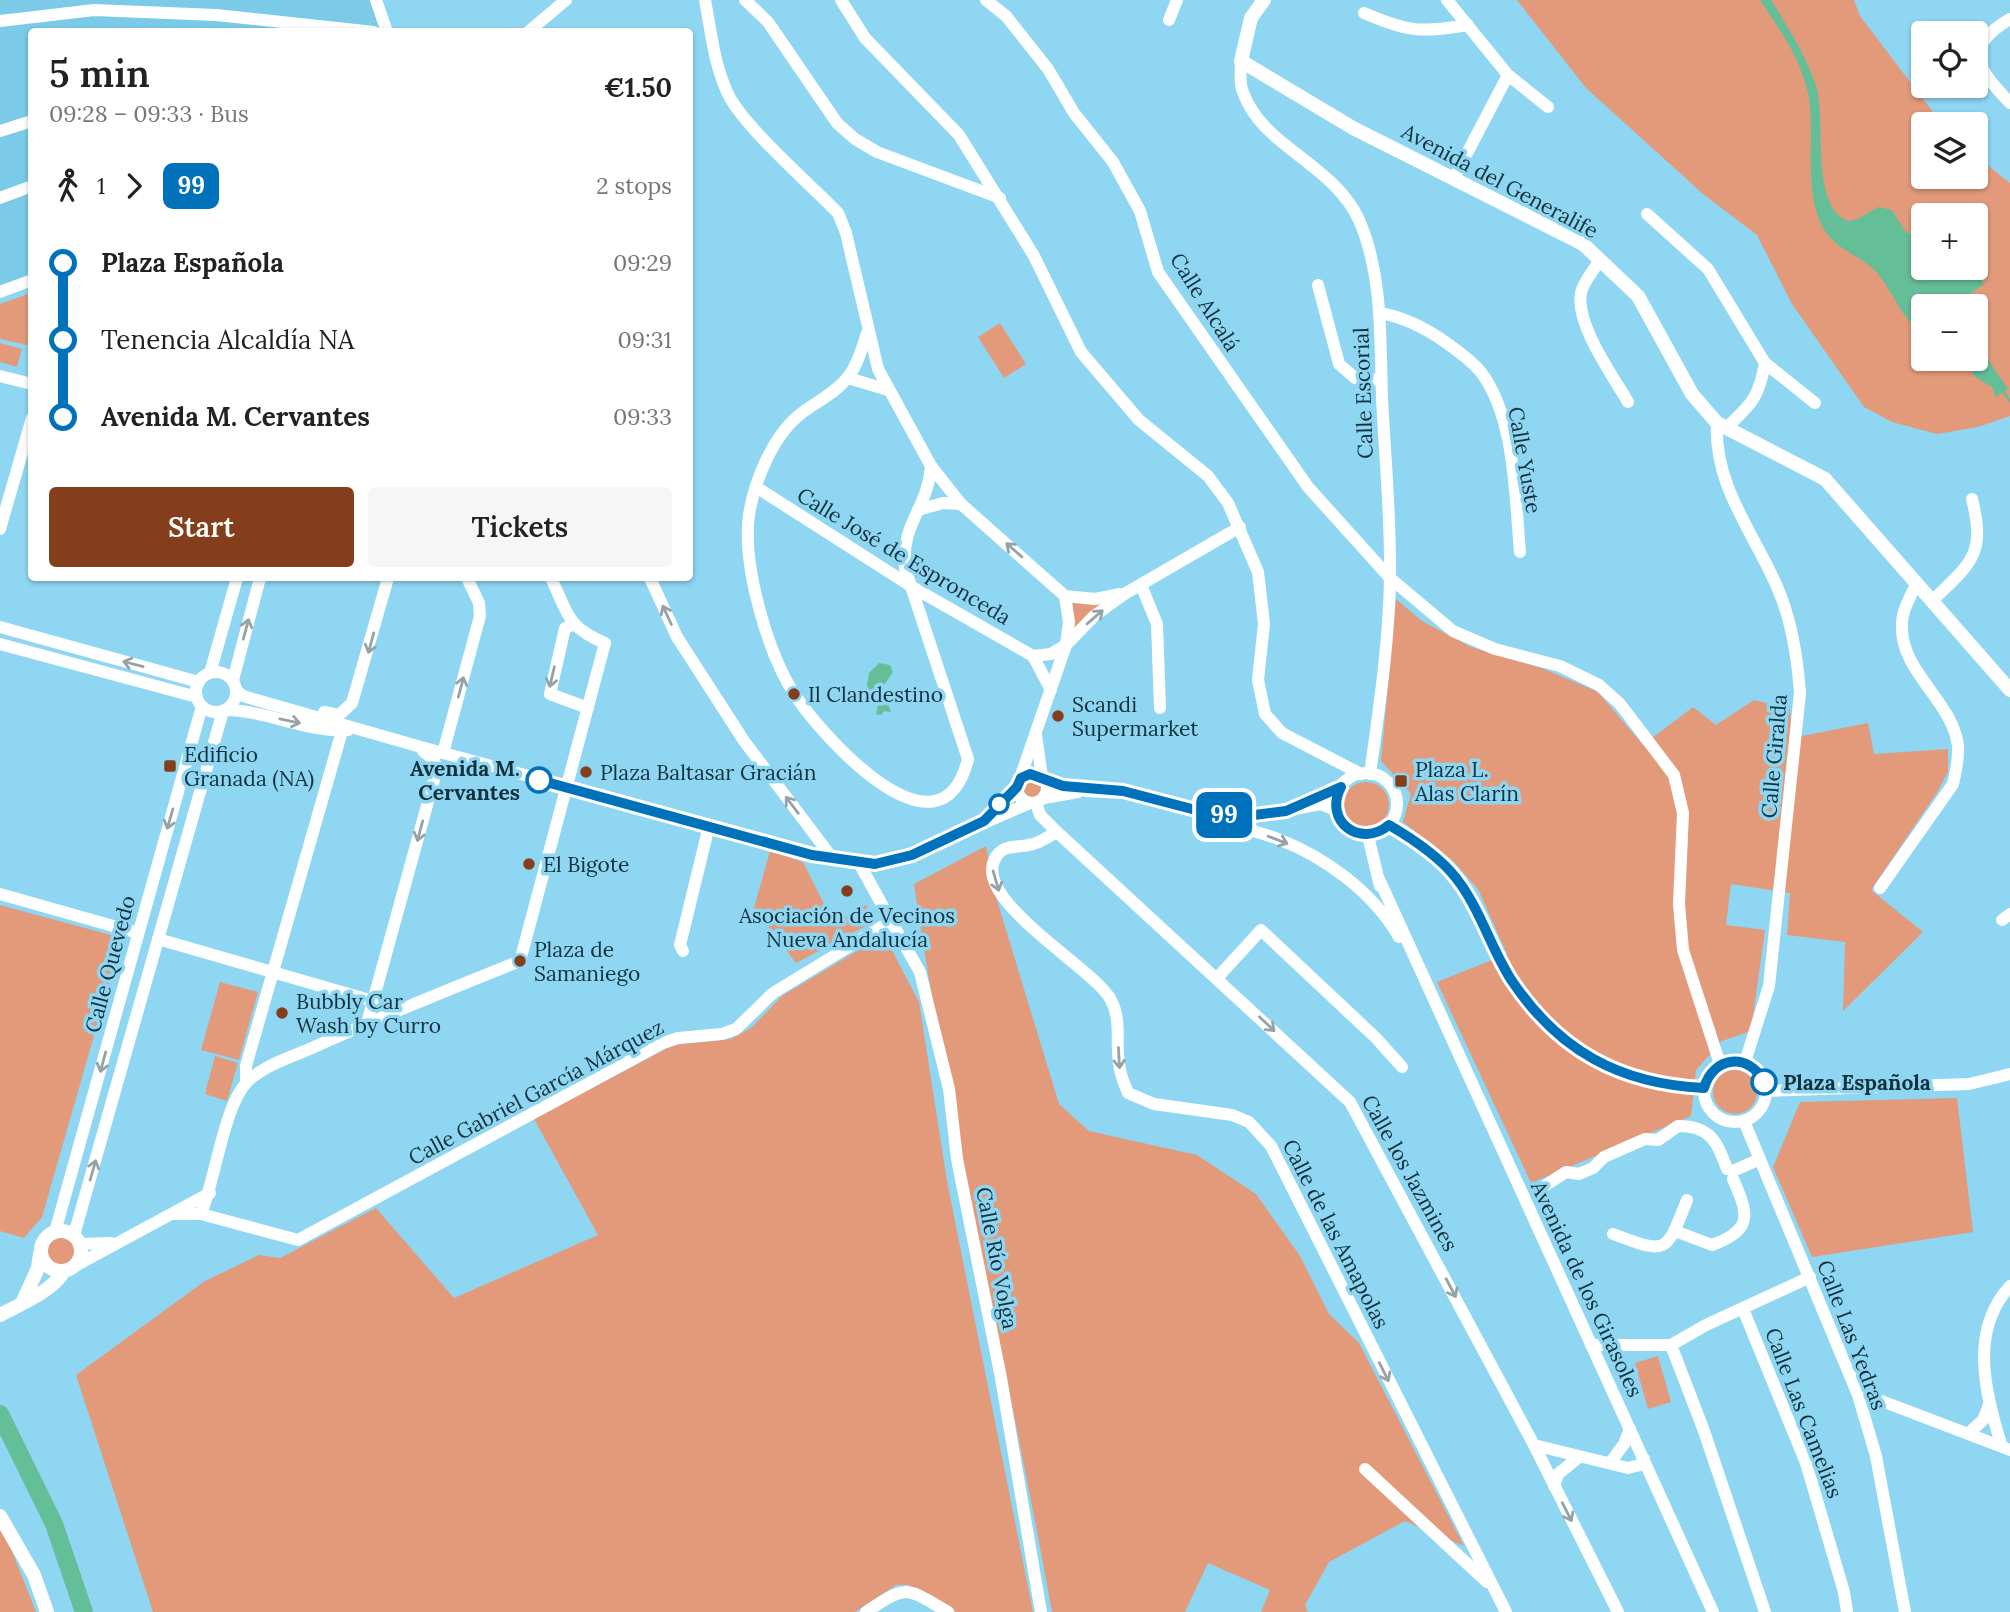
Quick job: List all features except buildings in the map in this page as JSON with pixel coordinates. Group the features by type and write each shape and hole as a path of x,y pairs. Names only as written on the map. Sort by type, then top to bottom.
{"street":[{"path":"216,15 218,0"},
{"path":"376,0 386,28"},
{"path":"533,28 566,0"},
{"path":"705,0 717,66 729,97 744,117 838,213 846,233 867,333 888,390 931,466 961,504 1065,596 1095,599 1126,593"},
{"path":"745,0 768,22 837,123 855,139 877,152 1001,198"},
{"path":"841,0 865,38 959,135 1001,198 1034,256 1081,352 1139,420 1208,477 1228,503 1258,572 1264,624 1258,680 1265,714 1282,733 1338,764 1387,782 1397,798 1395,817 1389,825 1368,835 1351,831 1344,826 1336,810 1341,786 1338,764"},
{"name":"Calle Alcalá","path":"986,0 1006,16 1040,59 1074,113 1113,162 1140,211 1158,272 1308,487 1390,578 1453,631 1495,649 1560,666 1599,685 1620,704 1674,775 1683,813 1679,904 1683,950 1720,1064"},
{"path":"1169,20 1177,0"},
{"path":"1241,61 1251,18 1264,0"},
{"path":"1447,0 1508,75 1548,107"},
{"path":"0,21 94,10 216,15 337,28"},
{"path":"1364,13 1397,28 1427,32 1468,25"},
{"path":"2010,19 1984,36 1979,45 1978,57 1981,68 2010,103"},
{"name":"Calle Escorial","path":"1241,61 1242,92 1263,127 1320,170 1342,193 1358,218 1370,252 1379,313 1390,578 1379,709 1366,774"},
{"name":"Avenida del Generalife","path":"1241,61 1353,128 1583,244 1638,296 1692,394 1722,425 1825,479 2010,690"},
{"path":"1454,178 1508,75"},
{"path":"0,131 28,122"},
{"path":"0,198 28,188"},
{"path":"1647,214 1708,269 1765,363 1815,403"},
{"path":"1600,260 1581,292 1581,307 1585,324 1628,402"},
{"path":"0,292 28,282"},
{"path":"1318,285 1339,364 1355,378 1381,380"},
{"name":"Calle Yuste","path":"1379,313 1395,315 1422,327 1480,370 1502,412 1513,479 1520,552"},
{"path":"867,333 848,378 796,418 785,431 757,487 748,530 751,568 773,646 796,698 839,750 878,784 910,798 926,801 951,791 965,771 968,759 914,588 905,568 905,536 930,487 931,466"},
{"path":"1722,425 1753,403 1760,391 1765,363"},
{"path":"0,376 28,383"},
{"path":"848,378 888,390"},
{"name":"Calle Giralda","path":"1722,425 1716,441 1722,473 1785,607 1797,661 1800,693 1769,986 1745,1062"},
{"path":"0,528 28,432"},
{"name":"Calle José de Espronceda","path":"757,487 914,588 1033,656"},
{"path":"1932,601 1962,572 1976,550 1979,529 1972,499"},
{"path":"918,510 943,503 961,504"},
{"path":"1051,690 1033,656 1051,653 1066,645 1094,616 1126,593 1240,527"},
{"path":"199,682 210,673 236,581"},
{"path":"224,710 234,701 234,685 259,581"},
{"path":"280,706 307,707 339,715 352,703 387,581"},
{"path":"443,753 480,616 479,603 468,581"},
{"path":"201,1214 210,1193 234,1103 246,1083 272,1066 367,1023 520,961 604,643 582,633 573,625 552,581"},
{"path":"651,581 677,636 744,741 833,859"},
{"path":"1880,888 1953,784 1958,764 1958,744 1947,717 1904,644 1902,623 1917,583"},
{"path":"1141,585 1157,624 1160,708"},
{"path":"1037,801 1019,796 1018,784 1066,645 1069,622 1065,596"},
{"path":"573,625 565,628 550,694 588,708"},
{"path":"0,627 199,682"},
{"path":"0,644 200,702 209,710 254,712 342,730 356,729"},
{"path":"210,673 222,673 243,696 709,827 833,859 859,863 901,859 984,821 1037,801 1086,790"},
{"path":"199,682 200,702"},
{"name":"Calle Quevedo","path":"55,1232 200,702"},
{"name":"Calle Quevedo","path":"77,1240 158,939 224,710"},
{"path":"246,1083 246,1066 342,730"},
{"path":"1036,731 1047,788 1037,801"},
{"path":"367,1023 437,769 434,760 425,755 421,747"},
{"path":"984,821 1030,774 1086,790 1123,791 1215,815 1265,815 1320,804 1336,810"},
{"path":"1304,806 1366,774"},
{"name":"Calle los Jazmines","path":"1037,801 1040,816 1218,977 1350,1102 1534,1445 1618,1612"},
{"name":"Avenida de los Girasoles","path":"1215,815 1227,823 1307,852 1353,883 1387,918 1425,983"},
{"path":"1389,825 1413,839 1456,878 1511,980 1539,1015 1567,1043 1620,1073 1654,1083 1704,1088"},
{"path":"683,951 680,945 709,827"},
{"name":"Calle de las Amapolas","path":"1057,832 1032,845 1009,847 999,852 993,863 998,891 1012,911 1098,982 1112,1001 1119,1027 1120,1073 1128,1093 1154,1104 1232,1115 1249,1122 1271,1146 1506,1612"},
{"name":"Avenida de los Girasoles","path":"1368,835 1387,918"},
{"path":"859,863 891,920"},
{"name":"Avenida de los Girasoles","path":"1379,878 1713,1612"},
{"path":"0,894 138,933"},
{"name":"Calle Gabriel García Márquez","path":"175,1214 201,1214 298,1240 663,1043 678,1038 722,1034 736,1028 773,993 891,920"},
{"name":"Calle Río Volga","path":"891,920 920,972 949,1089 957,1159 1001,1378 1041,1612"},
{"path":"1218,977 1261,930 1376,1038 1402,1067"},
{"path":"158,939 373,1001"},
{"path":"1745,1062 1760,1073 1766,1091 1760,1110 1744,1121 1732,1122 1720,1118 1705,1100 1704,1088 1707,1078 1720,1064 1745,1062"},
{"path":"1766,1091 1969,1084 2010,1074"},
{"name":"Calle Las Yedras","path":"1744,1121 1850,1371 1876,1456 1905,1612"},
{"path":"1546,1185 1566,1172 1579,1174 1592,1168 1604,1157 1645,1139 1658,1140 1678,1126 1708,1134 1717,1141 1746,1215 1740,1230 1730,1238 1712,1245 1675,1231"},
{"path":"1731,1173 1760,1159"},
{"path":"40,1252 48,1267 69,1268 175,1214 210,1193"},
{"path":"1613,1234 1650,1248 1667,1244 1687,1200"},
{"path":"23,1301 38,1268 44,1239 55,1232 65,1231 77,1240 99,1246 118,1242"},
{"path":"2,1314 60,1278 80,1256 77,1240"},
{"name":"Calle Las Camelias","path":"1591,1345 1671,1345 1810,1278"},
{"path":"2006,1447 1984,1385 1983,1348 1990,1322 2003,1294 2010,1286"},
{"name":"Calle Las Camelias","path":"1743,1309 1806,1463 1844,1591 1847,1612"},
{"path":"1671,1345 1704,1431 1765,1612"},
{"path":"1850,1371 1879,1400 2006,1447"},
{"path":"1867,1424 1871,1408 1879,1400"},
{"path":"1969,1433 1983,1420 1989,1405"},
{"path":"1614,1460 1630,1429"},
{"path":"1534,1445 1579,1457 1614,1460 1659,1491"},
{"path":"1614,1460 1629,1451 1642,1456 1640,1465 1628,1468"},
{"path":"1554,1486 1558,1474 1579,1457"},
{"path":"1365,1469 1495,1590"},
{"path":"0,1516 34,1575 47,1612"},
{"path":"866,1612 897,1591 912,1591 948,1612"}],"shaded area":[{"path":"0,0 372,0 382,28 28,28 28,278 0,289"},
{"path":"1517,0 1854,0 1860,16 1911,83 1911,98 1922,98 1933,112 1911,112 1911,189 1988,189 1988,166 2010,183 2010,416 1978,427 1937,434 1892,422 1864,407 1792,304 1757,235 1703,194 1586,88"},
{"path":"1760,0 1771,0 1802,52 1816,86 1824,181 1828,198 1836,212 1848,221 1858,219 1878,207 1892,210 1905,231 1911,234 1911,280 1982,280 1984,284 1970,294 1911,294 1911,323 1878,274 1837,244 1825,231 1813,198 1807,89 1793,53"},
{"path":"28,294 28,345 0,339 0,304"},
{"path":"1000,323 1026,364 1004,378 978,337"},
{"path":"0,343 22,349 17,367 0,362"},
{"path":"1988,360 2008,389 1996,397 1992,387 1975,377 1971,371 1988,371"},
{"path":"1396,599 1422,621 1471,647 1544,669 1598,692 1643,745 1693,707 1716,725 1754,700 1790,709 1792,738 1868,723 1874,754 1948,749 1948,772 1936,794 1871,890 1923,932 1843,1011 1845,942 1787,935 1790,893 1731,884 1726,925 1765,930 1751,1031 1722,1041 1696,1070 1691,1116 1531,1183 1437,982 1507,954 1478,889 1453,861 1403,822 1411,794 1381,761"},
{"path":"1073,601 1106,602 1071,634"},
{"path":"879,663 890,665 893,672 882,688 891,712 884,711 881,715 876,714 878,705 867,686 869,673"},
{"path":"1032,779 1039,782 1042,789 1039,796 1032,799 1025,796 1022,789 1025,782"},
{"path":"1366,782 1375,783 1382,789 1388,796 1388,814 1382,821 1375,827 1366,828 1357,827 1350,821 1344,814 1343,805 1344,796 1350,789 1357,783"},
{"path":"986,846 996,897 1059,1104 1089,1131 1197,1155 1256,1194 1300,1256 1329,1314 1359,1343 1464,1546 1405,1521 1329,1562 1305,1605 1308,1612 1261,1612 1270,1590 1208,1563 1185,1612 1052,1612 962,1157 914,884"},
{"path":"770,851 803,862 834,924 866,905 875,921 796,963 754,908"},
{"path":"0,905 122,938 42,1217 24,1238 0,1231"},
{"path":"884,935 919,1002 947,1181 1033,1612 956,1612 908,1585 896,1585 855,1612 153,1612 76,1375 205,1281 259,1255 280,1258 376,1208 454,1298 598,1235 534,1119 673,1045 731,1039 751,1028 782,996"},
{"path":"220,982 258,992 239,1060 201,1050"},
{"path":"215,1056 238,1063 227,1101 205,1094"},
{"path":"1735,1070 1750,1077 1757,1092 1750,1107 1735,1114 1720,1107 1713,1092 1720,1077"},
{"path":"1957,1098 1973,1232 1812,1257 1773,1167 1800,1102"},
{"path":"60,1236 66,1237 74,1245 74,1257 66,1265 60,1266 54,1265 46,1257 45,1251 46,1245 54,1237"},
{"path":"1658,1356 1671,1402 1648,1409 1635,1363"},
{"path":"0,1530 6,1536 36,1612 0,1612"}],"waterway":[{"path":"2002,390 2010,401"},
{"path":"0,1414 54,1524 84,1612"}],"bus line":[{"name":"99","path":"539,780 812,855 846,862 875,864 901,859 969,830 984,821 1017,787 1021,778 1030,774 1063,786 1141,794 1215,815 1265,815 1286,811 1304,806 1310,800 1341,787 1335,802 1339,819 1344,826 1359,835 1368,835 1383,831 1389,825 1413,839 1456,878 1511,980 1539,1015 1567,1043 1620,1073 1654,1083 1704,1088 1712,1070 1720,1064 1736,1060 1753,1066 1764,1082"}],"place":[{"name":"Il Clandestino","path":"794,694"},
{"name":"Scandi Supermarket","path":"1058,716"},
{"name":"Edificio Granada (NA)","path":"170,766"},
{"name":"Plaza Baltasar Gracián","path":"586,772"},
{"name":"Avenida M. Cervantes","path":"539,780"},
{"name":"Plaza L. Alas Clarín","path":"1401,781"},
{"name":"El Bigote","path":"529,864"},
{"name":"Asociación de Vecinos Nueva Andalucía","path":"847,891"},
{"name":"Plaza de Samaniego","path":"520,961"},
{"name":"Bubbly Car Wash by Curro","path":"282,1013"},
{"name":"Plaza Española","path":"1764,1082"}]}
